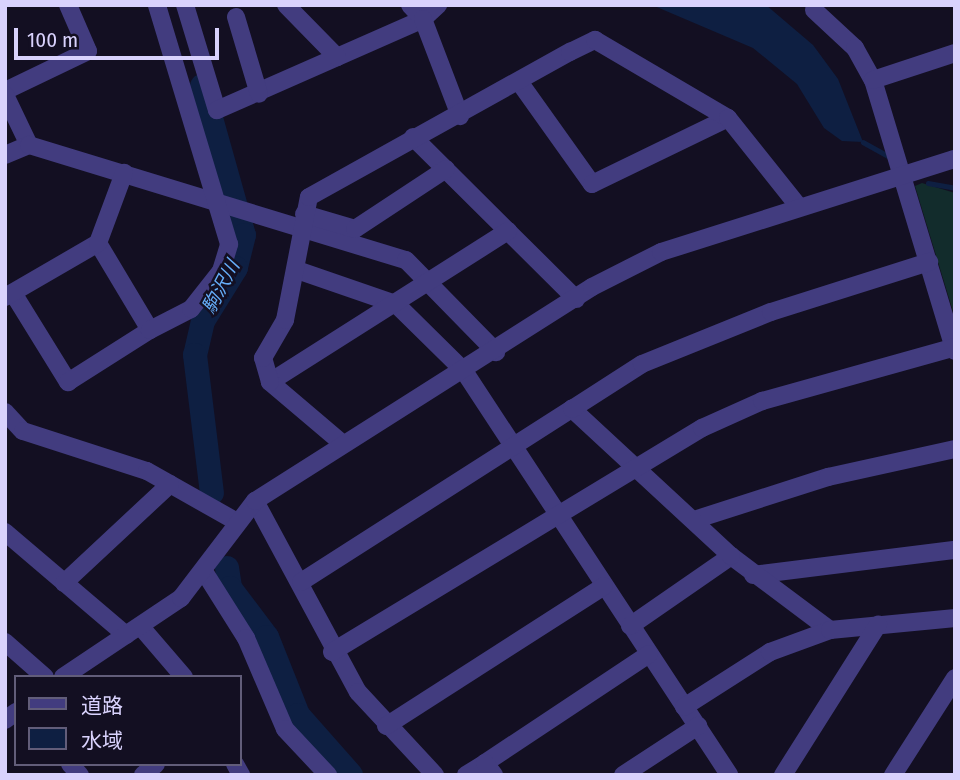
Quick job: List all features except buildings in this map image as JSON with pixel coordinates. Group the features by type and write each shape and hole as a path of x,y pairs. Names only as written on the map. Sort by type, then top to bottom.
{"street":[{"path":"29,145 5,93 88,51 68,5"},
{"path":"124,173 98,243 9,295 68,382 150,330 191,309 221,271 229,244 224,202 157,5"},
{"path":"185,5 217,110 422,19 439,5"},
{"path":"286,5 337,57"},
{"path":"410,5 422,19 460,116"},
{"path":"332,652 558,516 636,463 762,401 954,348 906,175 873,80 855,48 816,7"},
{"path":"236,17 259,93"},
{"path":"343,444 271,382 263,358 285,320 298,270 304,220 316,189 413,137 460,116 595,40 728,118 799,207"},
{"path":"873,80 955,53"},
{"path":"520,83 592,184 728,118"},
{"path":"413,137 576,299"},
{"path":"5,155 29,145 261,214 355,229 446,169"},
{"path":"84,671 205,573 237,522 255,500 496,352 576,299 661,252 955,159"},
{"path":"304,220 406,260 496,352"},
{"path":"271,382 430,284 508,231"},
{"path":"98,243 150,330"},
{"path":"301,582 642,364 771,312 929,262"},
{"path":"298,270 396,304 464,371 729,775"},
{"path":"572,409 636,463 753,575 831,630"},
{"path":"5,412 23,431 170,484 237,522"},
{"path":"694,520 828,477 955,449"},
{"path":"64,583 170,484"},
{"path":"255,500 301,582 332,652 386,726 435,775"},
{"path":"5,533 64,583 134,631 182,675"},
{"path":"753,575 955,550"},
{"path":"631,626 731,556"},
{"path":"205,573 246,638 285,729 328,775"},
{"path":"386,726 604,586"},
{"path":"684,707 770,652 831,630 955,618"},
{"path":"783,775 878,625"},
{"path":"5,642 43,675"},
{"path":"467,775 490,769 649,654"},
{"path":"893,775 955,678"},
{"path":"623,775 698,726"}],"green space":[{"path":"922,183 955,193 955,318 915,186"}],"water":[{"path":"652,5 766,5 813,45 838,79 863,142 842,141 824,128 797,84 753,48"}],"waterway":[{"name":"駒沢川","path":"202,86 244,235 236,268 203,321 195,355 212,493"},
{"path":"863,142 892,158"},
{"path":"928,183 955,188"},
{"name":"駒沢川","path":"227,568 230,588 267,637 298,715 351,775"}]}
